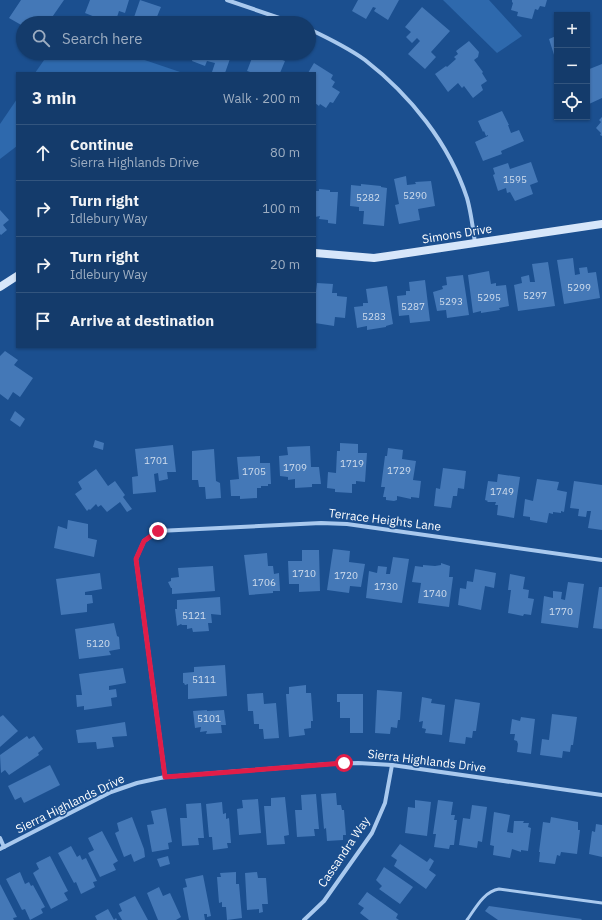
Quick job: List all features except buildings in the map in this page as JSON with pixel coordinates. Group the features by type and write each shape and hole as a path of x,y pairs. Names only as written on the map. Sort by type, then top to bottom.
{"street":[{"path":"228,0 274,16"},
{"path":"316,32 337,42 364,60 389,80 422,116 442,145 462,185 472,217 475,243"},
{"name":"Simons Drive","path":"316,253 374,258 602,224"},
{"path":"0,287 16,277"},
{"name":"Terrace Heights Lane","path":"165,777 136,559 144,541 158,531 321,523 347,524 602,560"},
{"name":"Sierra Highlands Drive","path":"2,848 111,792 137,783 165,777 358,763 392,765 602,795"},
{"name":"Cassandra Way","path":"304,920 324,901 372,833 385,803 392,765"},
{"path":"0,838 2,848"}],"lane":[{"path":"467,920 487,894 493,890 499,889 602,903"}],"shaded area":[{"path":"443,0 489,0 522,36 497,53"},
{"path":"44,60 145,60 180,72 36,72"},
{"path":"16,100 16,147 0,159 0,124"}],"route":[{"path":"158,531 144,541 136,559 165,777 344,763"}]}
